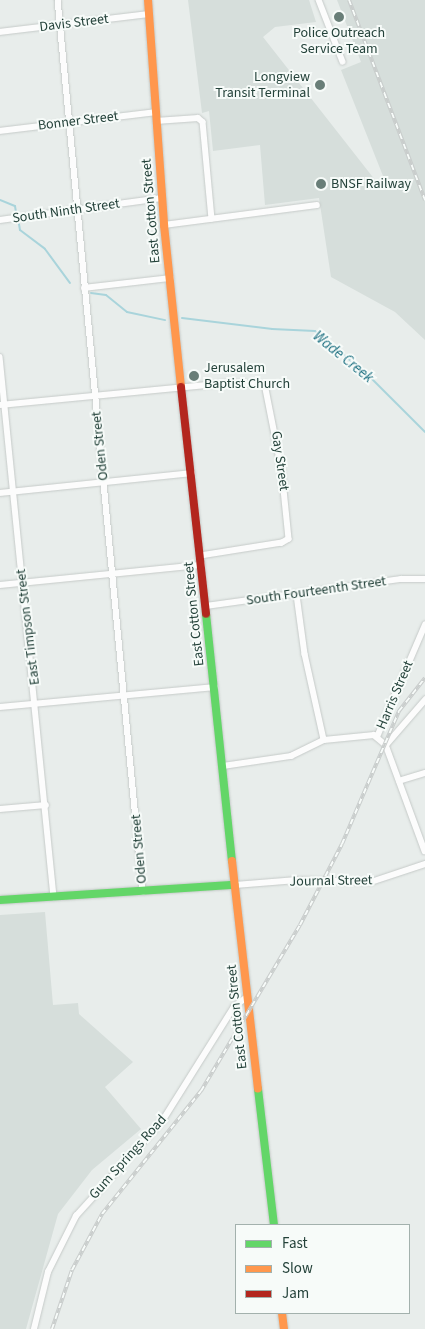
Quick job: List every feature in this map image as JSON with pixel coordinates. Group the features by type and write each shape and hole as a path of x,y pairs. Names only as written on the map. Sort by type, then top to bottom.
{"main road":[{"name":"East Cotton Street","path":"148,0 164,225 247,997 274,1224"},
{"path":"0,900 235,886"},
{"path":"282,1314 284,1329"}],"street":[{"name":"Oden Street","path":"58,0 76,210 143,892"},
{"path":"319,0 343,62"},
{"name":"Davis Street","path":"0,32 148,14"},
{"name":"Bonner Street","path":"0,131 156,112"},
{"path":"156,121 198,118 203,122 212,219"},
{"name":"South Ninth Street","path":"0,220 162,198"},
{"path":"164,225 317,205"},
{"path":"84,288 170,278"},
{"name":"East Timpson Street","path":"0,357 2,405 36,704 54,897"},
{"name":"Gay Street","path":"182,389 231,383 265,384 282,470 288,540 201,556"},
{"path":"2,405 95,395 182,389"},
{"path":"0,494 192,473"},
{"path":"0,585 202,566"},
{"name":"South Fourteenth Street","path":"206,606 297,595 401,579 425,579"},
{"path":"297,595 305,654 324,740"},
{"name":"Harris Street","path":"377,737 425,625"},
{"path":"0,707 215,687"},
{"path":"386,746 425,700"},
{"path":"223,766 291,756 324,740 364,734 377,737 386,746 425,851"},
{"path":"399,782 425,773"},
{"path":"0,809 46,805"},
{"name":"Journal Street","path":"235,886 297,880 371,882 425,864"},
{"name":"Gum Springs Road","path":"34,1329 48,1272 76,1216 163,1120 234,1007 247,997"}],"shaded area":[{"path":"188,0 309,0 316,22 275,27 263,37 379,185 385,181 341,70 361,62 337,0 425,0 425,340 395,312 331,277 319,198 265,205 260,145 213,151 209,111 202,113"},
{"path":"45,912 53,1005 78,1003 79,1014 133,1062 105,1087 141,1129 92,1170 58,1214 26,1329 0,1329 0,915"}],"waterway":[{"name":"Wade Creek","path":"0,200 15,206 16,212"},
{"name":"Wade Creek","path":"19,224 20,230 45,249 70,283"},
{"name":"Wade Creek","path":"91,293 106,295 127,312 165,320"},
{"name":"Wade Creek","path":"182,318 272,329 315,331 369,376 425,432"}],"railway":[{"path":"349,0 425,200"},
{"path":"52,1329 72,1270 102,1214 201,1091 300,925 342,844 399,711 425,678"}],"traffic: fast":[{"path":"206,614 232,861"},
{"path":"0,900 235,885"},
{"path":"258,1089 274,1224"}],"traffic: slow":[{"path":"148,0 164,225 181,387"},
{"path":"232,861 258,1089"},
{"path":"282,1314 284,1329"}],"traffic: jam":[{"path":"181,387 206,614"}],"place":[{"name":"Police Outreach Service Team","path":"339,17"},
{"name":"Longview Transit Terminal","path":"320,85"},
{"name":"BNSF Railway","path":"321,184"},
{"name":"Jerusalem Baptist Church","path":"194,376"}]}
